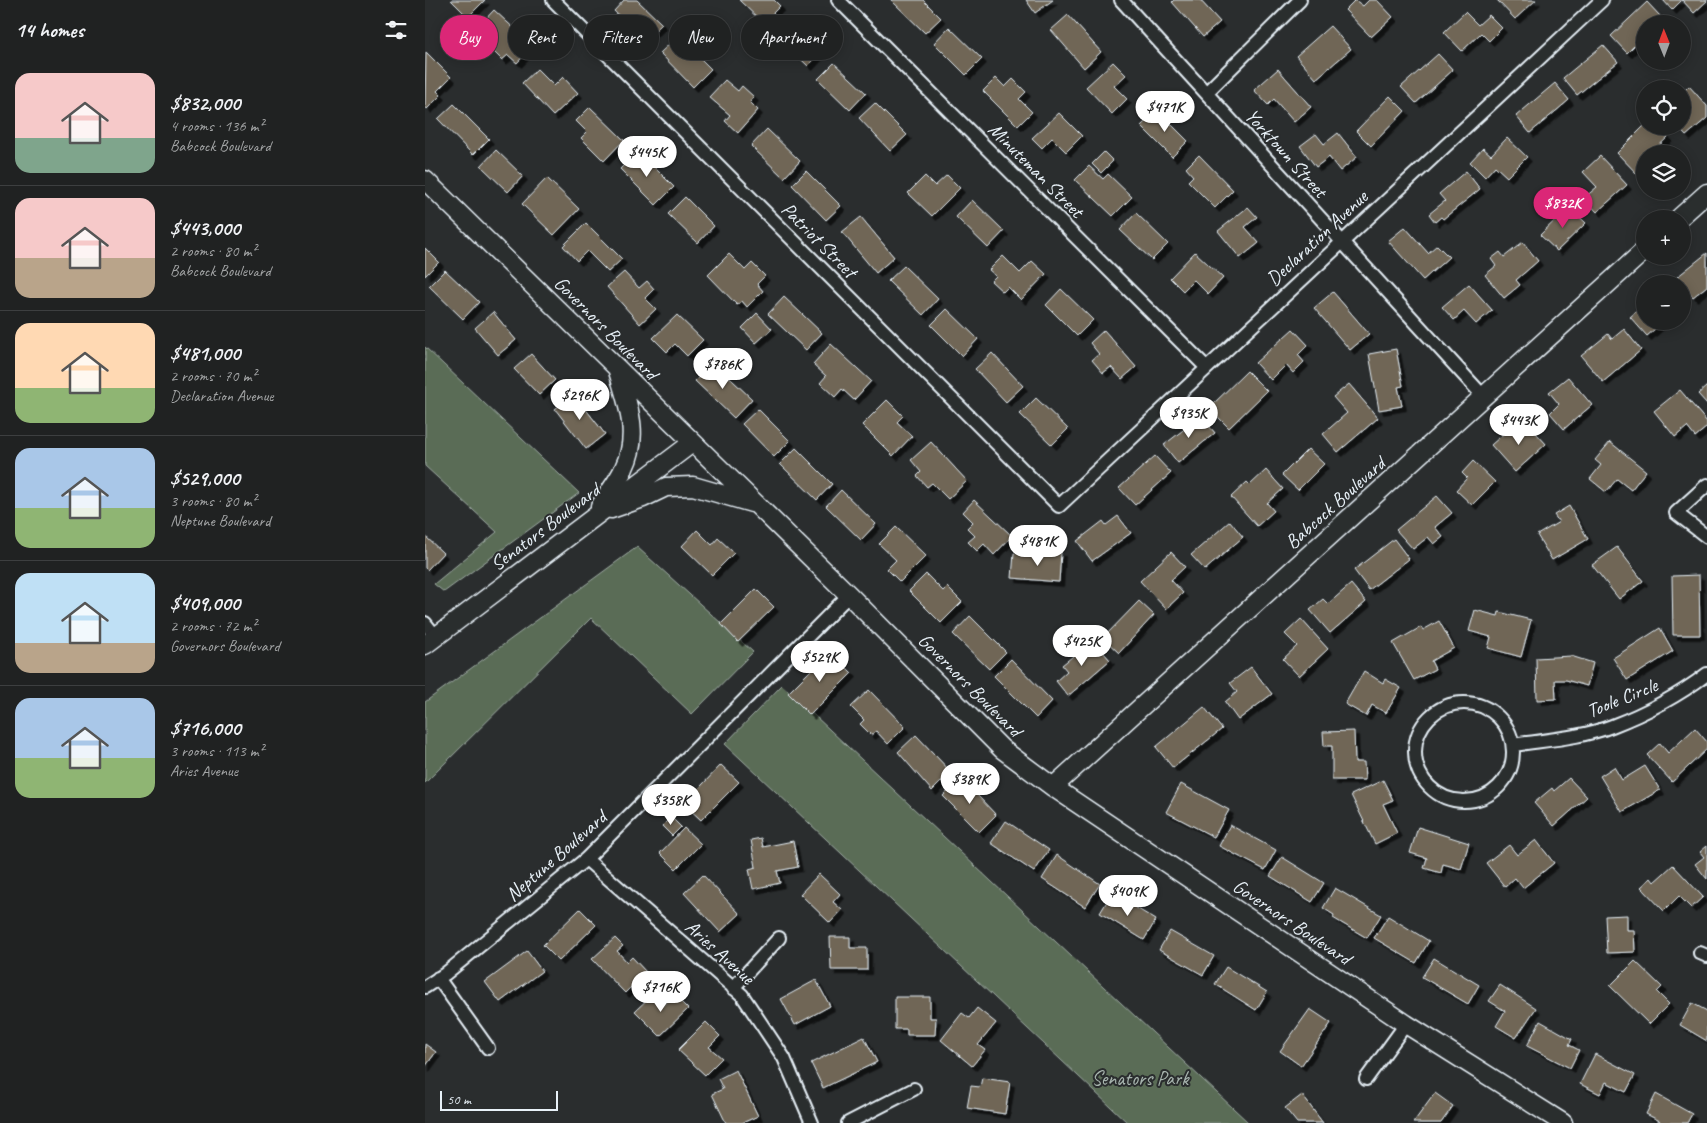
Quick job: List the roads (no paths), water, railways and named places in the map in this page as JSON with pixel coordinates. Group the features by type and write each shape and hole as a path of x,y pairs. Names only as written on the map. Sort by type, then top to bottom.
{"main road":[{"name":"Governors Boulevard","path":"425,180 849,595 1002,749 1053,787 1406,1024 1563,1123"},
{"path":"1688,210 1707,192"},
{"name":"Babcock Boulevard","path":"1053,787 1636,258"},
{"path":"596,514 624,469 631,449 634,430 618,370"},
{"name":"Senators Boulevard","path":"431,641 692,443"},
{"path":"596,514 643,498 667,487 693,486 754,504"}],"street":[{"name":"Patriot Street","path":"553,0 1059,506"},
{"name":"Minuteman Street","path":"838,0 1207,368"},
{"name":"Yorktown Street","path":"1121,0 1207,92 1340,242 1484,397"},
{"path":"1207,92 1300,0"},
{"name":"Declaration Avenue","path":"1059,506 1340,242 1602,0"},
{"path":"1707,485 1676,513 1707,537"},
{"name":"Neptune Boulevard","path":"425,987 586,859 849,595"},
{"path":"425,623 431,641"},
{"name":"Toole Circle","path":"1513,745 1571,736 1611,727 1679,695 1707,674"},
{"path":"1457,704 1472,704 1487,708 1500,718 1509,730 1513,745 1513,762 1506,778 1495,791 1480,799 1463,802 1446,798 1432,790 1421,776 1415,760 1415,745 1420,730 1435,713 1457,704"},
{"name":"Aries Avenue","path":"586,859 742,995 784,1058 812,1123"},
{"path":"733,988 779,938"},
{"path":"438,978 488,1048"},
{"path":"1367,1079 1406,1024"},
{"path":"847,1123 914,1089"}],"park label":[{"name":"Senators Park","path":"1140,1078"}]}
